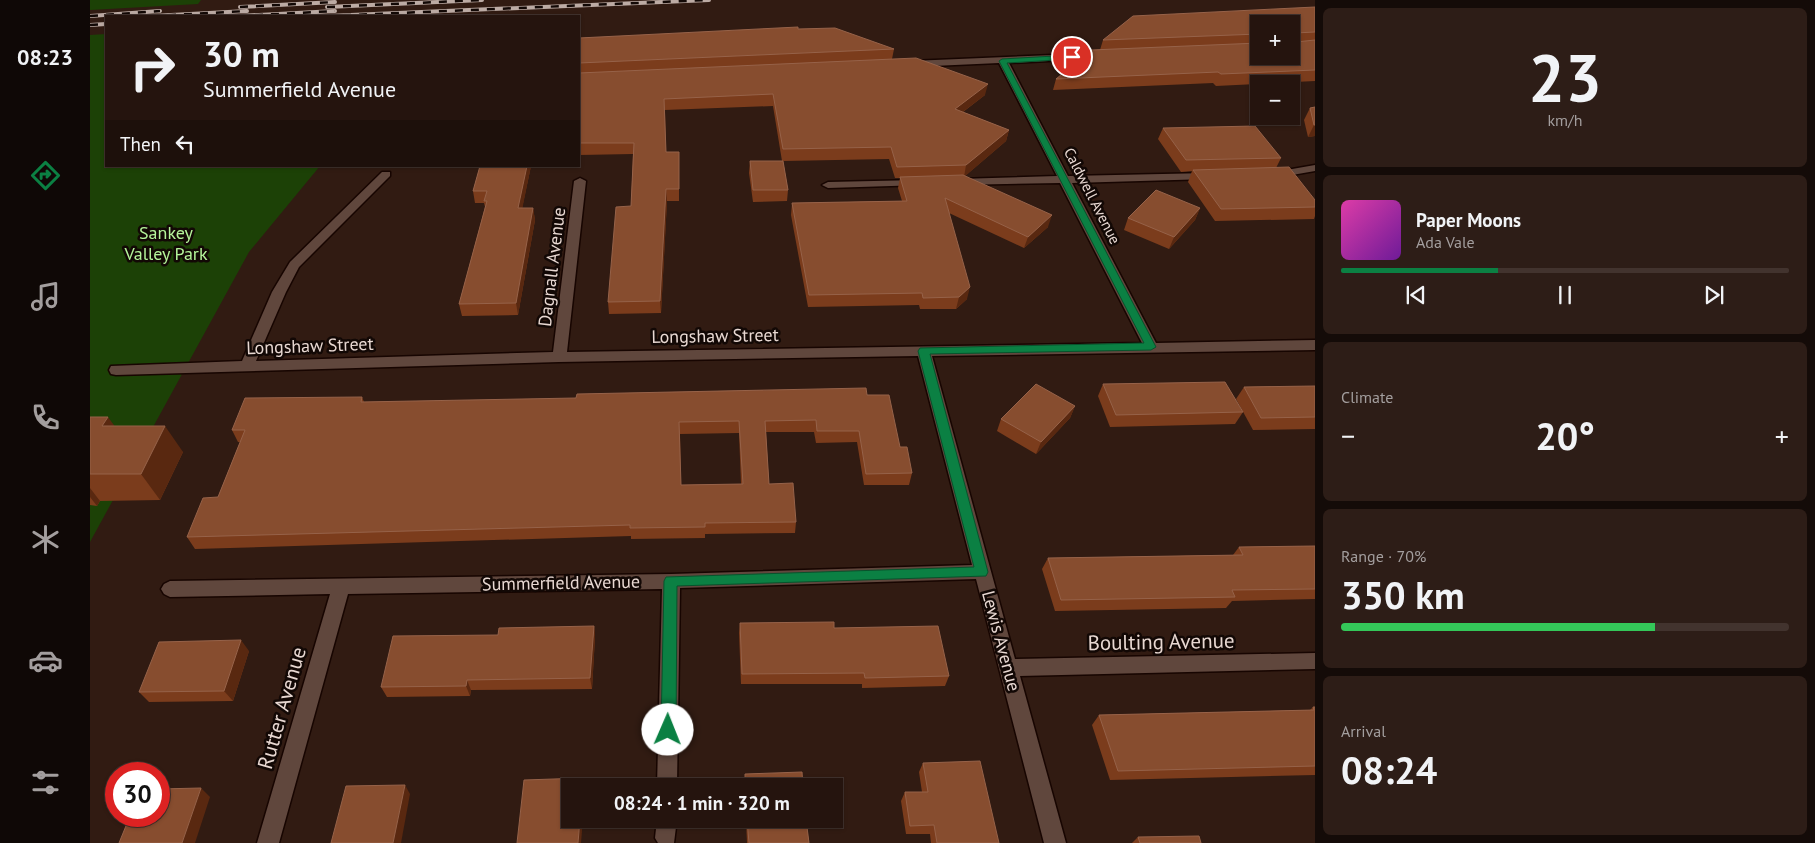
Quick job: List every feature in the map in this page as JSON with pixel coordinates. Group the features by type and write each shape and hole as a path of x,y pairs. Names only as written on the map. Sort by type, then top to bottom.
{"street":[{"path":"896,65 1112,56"},
{"name":"Caldwell Avenue","path":"1002,61 1151,347"},
{"path":"1267,175 1286,174 1315,168"},
{"path":"247,366 279,292 294,265 386,174"},
{"path":"828,185 1220,176"},
{"name":"Dagnall Avenue","path":"559,357 580,182"},
{"name":"Longshaw Street","path":"116,370 559,357 1315,345"},
{"name":"Lewis Avenue","path":"924,351 1055,843"},
{"name":"Summerfield Avenue","path":"170,589 671,581 982,572"},
{"path":"667,778 671,581"},
{"name":"Rutter Avenue","path":"268,843 342,587"},
{"name":"Boulting Avenue","path":"1008,668 1315,661"}],"green space":[{"path":"90,0 201,0 198,4 90,10"},
{"name":"Sankey Valley Park","path":"105,34 105,167 319,167 249,252 90,542 90,35"}],"building":[{"path":"1315,7 1315,32 1300,33 1300,15 1250,15 1250,34 1103,40 1133,16"},
{"path":"798,27 798,29 835,28 894,49 580,63 580,38"},
{"path":"1315,40 1315,70 1056,79 1091,50 1250,43 1250,65 1300,65 1300,42"},
{"path":"916,58 988,84 955,109 1009,130 966,165 897,167 891,147 783,149 773,94 664,99 666,152 679,152 679,189 666,189 660,301 608,302 616,207 631,206 634,143 580,143 580,73"},
{"path":"1315,107 1315,125 1314,125 1310,108"},
{"path":"1255,126 1281,158 1186,160 1163,128"},
{"path":"750,161 783,161 788,190 753,190"},
{"path":"480,167 527,167 518,208 533,208 516,303 459,304 487,201 484,201 487,191 473,191"},
{"path":"1289,167 1315,200 1315,207 1221,209 1193,170"},
{"path":"963,175 1052,215 1028,237 945,198 970,287 959,297 923,298 922,293 809,295 792,203 907,201 900,177"},
{"path":"1156,190 1200,208 1174,237 1128,218"},
{"path":"1225,382 1243,412 1116,415 1103,384"},
{"path":"1036,384 1075,406 1041,442 1001,419"},
{"path":"1315,386 1315,417 1261,418 1244,387"},
{"path":"866,388 867,395 889,395 900,447 907,447 912,473 866,474 859,431 817,431 816,420 765,421 769,484 793,483 796,522 705,523 705,527 630,528 630,525 187,537 203,498 218,497 245,430 232,430 245,398 362,397 361,402 576,398 577,394","holes":["739,421 743,484 681,485 679,422"]},
{"path":"90,417 108,417 102,426 165,426 141,474 90,474"},
{"path":"1315,546 1315,589 1232,590 1235,597 1061,600 1048,558 1243,555 1239,547"},
{"path":"834,622 834,628 938,626 949,676 865,678 864,673 742,674 740,623"},
{"path":"594,626 590,678 467,680 466,686 381,687 393,636 498,635 499,628"},
{"path":"241,640 224,691 139,692 159,642"},
{"path":"1313,707 1315,707 1315,766 1118,771 1099,715 1314,710"},
{"path":"980,761 999,843 937,843 934,825 910,826 905,792 928,792 923,763"},
{"path":"802,772 802,778 745,778 745,774"},
{"path":"561,779 561,828 579,828 578,843 517,843 524,780"},
{"path":"405,785 393,843 331,843 346,786"},
{"path":"201,788 182,843 119,843 126,827 170,827 170,789"},
{"path":"748,828 807,828 809,843 749,843"},
{"path":"1199,836 1201,843 1140,843 1138,837"}],"railway":[{"path":"327,7 482,0"},
{"path":"351,15 709,0"},
{"path":"240,7 335,2"},
{"path":"90,16 160,11"},
{"path":"171,15 247,11"},
{"path":"258,15 335,11"},
{"path":"90,25 105,24"}],"route":[{"path":"668,730 671,581 982,572 924,351 1151,347 1002,61 1072,57"}]}
